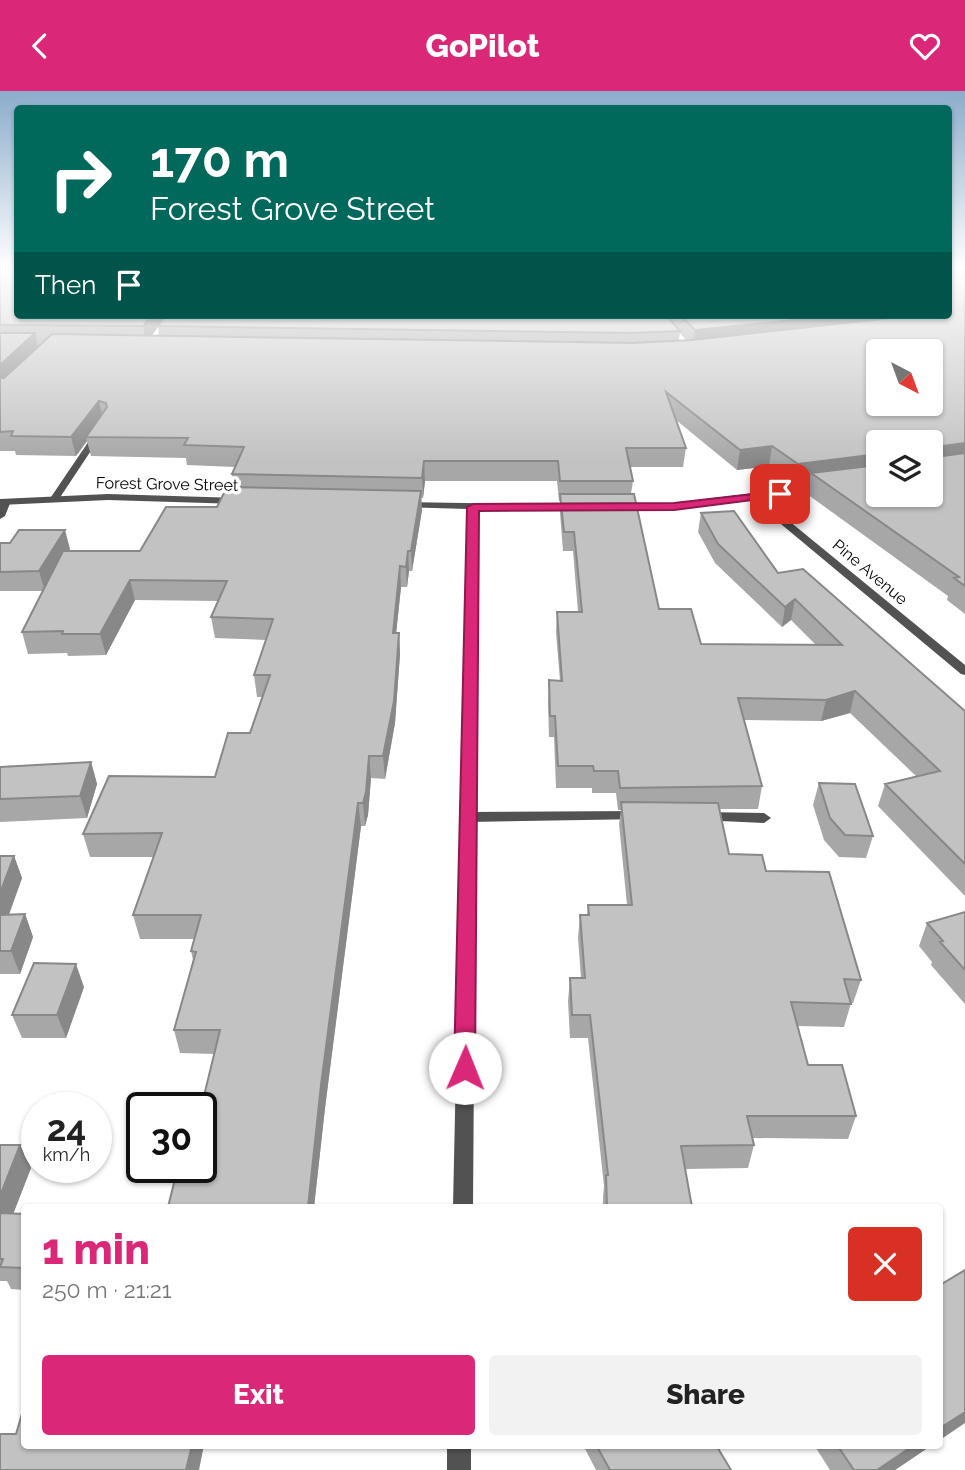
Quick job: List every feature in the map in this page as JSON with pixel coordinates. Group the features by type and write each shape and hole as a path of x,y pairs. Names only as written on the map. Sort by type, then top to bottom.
{"street":[{"path":"54,500 105,424"},
{"path":"608,508 674,506 755,498 837,485"},
{"name":"Forest Grove Street","path":"3,502 108,497 252,501"},
{"name":"Pine Avenue","path":"755,498 965,671"},
{"path":"0,516 3,502"},
{"path":"390,505 594,508"},
{"path":"463,1204 473,507"},
{"path":"469,817 658,816"},
{"path":"685,817 764,818"},
{"path":"459,1449 459,1470"}],"building":[{"path":"761,332 965,332 965,443 943,446 943,430 866,430 866,456 798,464 772,446 740,450 666,392 686,448 626,448 633,481 560,481 558,461 424,461 422,478 232,474 244,447 184,445 188,438 86,437 107,407 106,403 99,401 71,437 11,436 13,431 0,432 0,378 4,378 52,334 633,343"},
{"path":"0,333 35,333 0,365"},
{"path":"965,453 965,586 954,578 959,577 811,473 866,466 866,507 943,507 943,456"},
{"path":"227,487 421,491 411,551 408,551 406,567 400,566 393,633 399,633 394,701 383,756 369,756 366,792 363,803 358,803 308,1204 169,1204 174,1183 217,1183 217,1092 205,1092 220,1030 174,1030 196,952 191,951 201,915 133,915 162,833 83,834 109,776 215,777 228,733 250,733 270,675 254,675 273,619 211,617 227,581 130,580 100,634 22,632 63,551 140,551 166,507 217,507"},
{"path":"560,494 634,494 659,609 691,609 701,644 842,645 795,599 785,607 718,544 701,513 734,511 778,573 803,569 965,711 965,864 885,784 940,771 855,691 826,700 738,698 762,786 620,788 618,771 594,771 593,766 558,766 555,716 550,716 549,680 562,681 557,612 582,612 574,532 564,532"},
{"path":"19,530 65,530 39,571 0,572 0,543 10,543"},
{"path":"91,762 80,796 0,799 0,767"},
{"path":"819,783 855,784 873,836 845,835 830,818"},
{"path":"621,802 718,803 729,854 762,855 766,871 829,872 861,980 844,979 851,1004 791,1002 808,1065 842,1065 856,1116 747,1116 754,1145 681,1146 691,1204 607,1204 608,1175 590,1015 572,1015 570,978 585,978 580,915 589,915 588,905 632,905"},
{"path":"0,856 14,856 0,893"},
{"path":"965,912 965,970 927,923"},
{"path":"25,914 11,951 0,951 0,915"},
{"path":"34,963 76,964 57,1015 12,1015"},
{"path":"0,1145 20,1145 0,1196"},
{"path":"0,1213 21,1214 21,1268 0,1267 3,1259 0,1259"},
{"path":"965,1270 965,1412 943,1426 943,1283"},
{"path":"21,1417 21,1449 191,1449 186,1470 0,1470 0,1434 16,1434"},
{"path":"598,1449 718,1449 731,1470 610,1470"},
{"path":"840,1449 908,1449 877,1470 854,1470"}],"route":[{"path":"465,1068 473,507 674,506 780,494"}]}
